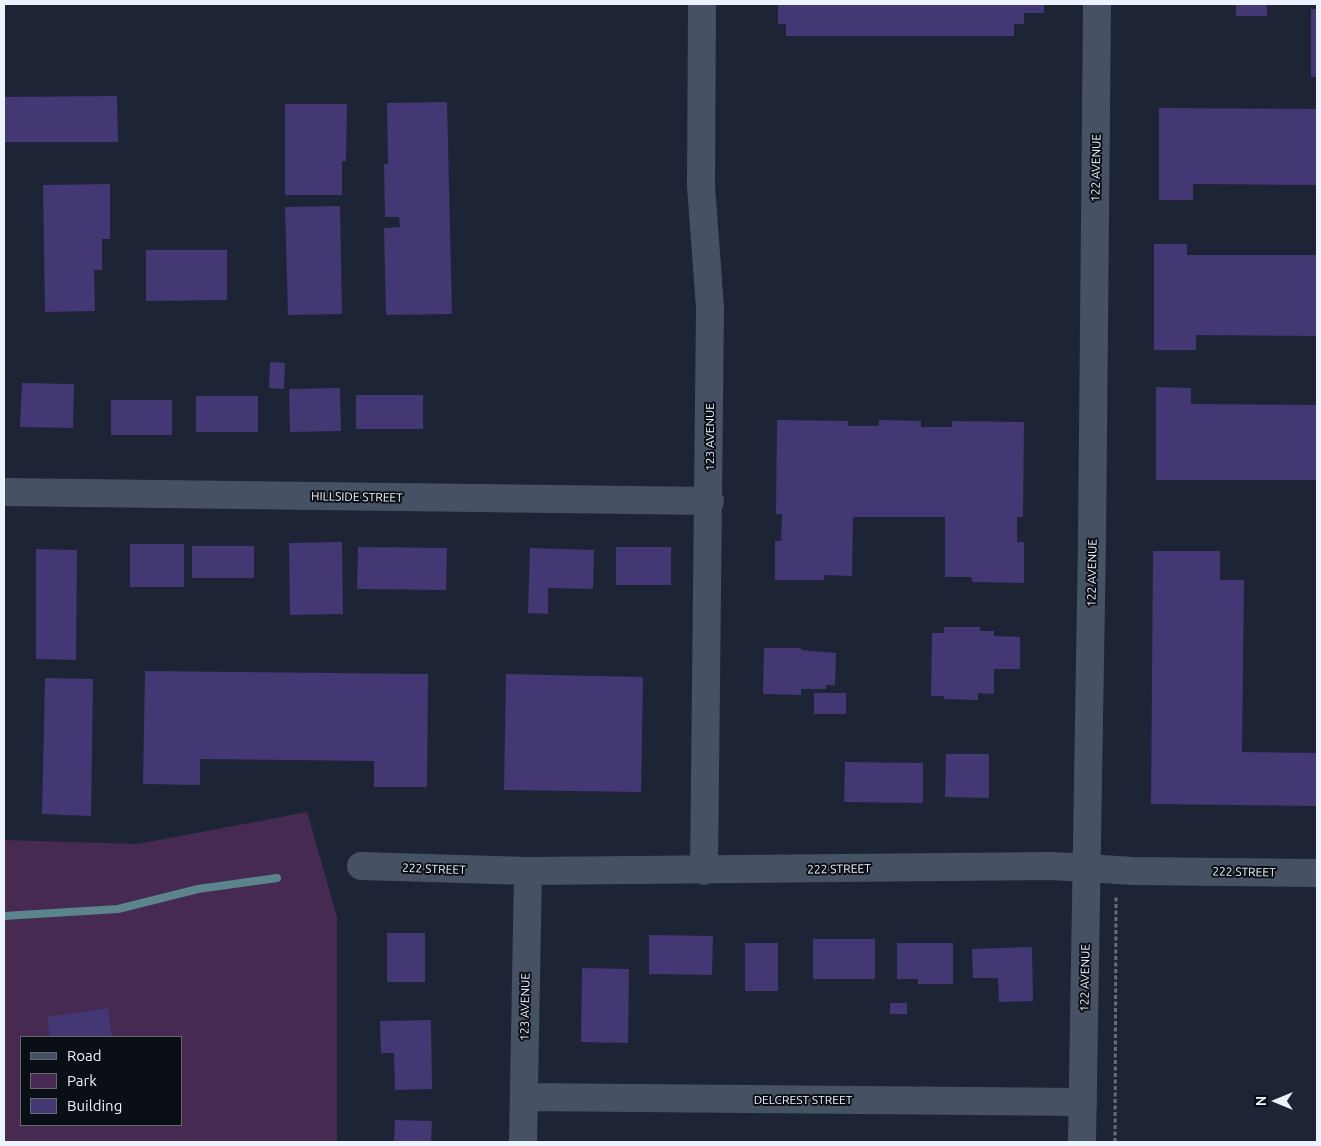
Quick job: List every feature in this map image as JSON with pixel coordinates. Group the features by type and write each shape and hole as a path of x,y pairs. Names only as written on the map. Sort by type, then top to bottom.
{"street":[{"name":"123 AVENUE","path":"702,4 701,186 710,308 710,501 704,871"},
{"name":"122 AVENUE","path":"1082,1142 1098,4"},
{"name":"HILLSIDE STREET","path":"4,492 710,501"},
{"name":"222 STREET","path":"361,866 528,872 1052,866 1133,871 1317,873"},
{"name":"123 AVENUE","path":"523,1142 528,872"},
{"name":"DELCREST STREET","path":"524,1097 1082,1102"}],"path":[{"path":"1115,1142 1116,906"}],"green space":[{"path":"307,812 337,917 337,1142 4,1142 4,840 138,844"}],"building":[{"path":"778,4 1044,4 1044,13 1024,13 1024,24 1014,24 1014,36 786,36 786,24 778,24"},
{"path":"1236,4 1267,4 1267,16 1236,16"},
{"path":"1311,9 1317,9 1317,77 1311,77"},
{"path":"117,96 118,142 4,142 4,97"},
{"path":"447,102 452,314 386,315 384,228 400,227 399,217 385,217 384,164 388,164 387,103"},
{"path":"285,104 347,104 346,161 342,161 342,195 285,195"},
{"path":"1159,108 1317,109 1317,185 1193,184 1193,200 1159,200"},
{"path":"110,184 110,239 102,239 102,270 94,270 95,311 45,312 43,185"},
{"path":"340,206 342,314 288,315 285,207"},
{"path":"1154,244 1187,244 1187,255 1317,255 1317,336 1196,335 1196,350 1154,350"},
{"path":"146,250 227,250 227,300 146,301"},
{"path":"270,362 285,363 284,389 269,388"},
{"path":"22,383 74,384 73,428 20,427"},
{"path":"1156,387 1191,388 1191,404 1317,405 1317,480 1156,480"},
{"path":"340,388 341,431 290,432 289,389"},
{"path":"356,395 423,395 423,429 356,429"},
{"path":"196,396 258,396 258,432 196,432"},
{"path":"111,400 172,400 172,435 111,435"},
{"path":"777,420 848,421 848,426 879,426 879,420 921,421 921,427 952,427 952,421 1024,422 1023,517 1017,517 1017,542 1024,542 1024,583 973,582 971,577 945,577 945,517 853,517 852,576 824,575 824,580 775,580 775,541 781,541 782,514 776,514"},
{"path":"342,542 343,614 290,615 289,543"},
{"path":"130,544 184,544 184,587 130,587"},
{"path":"192,546 254,546 254,578 192,578"},
{"path":"358,547 447,548 446,590 357,589"},
{"path":"616,547 671,547 671,585 616,585"},
{"path":"530,548 594,550 593,589 548,588 548,614 528,613"},
{"path":"36,549 77,550 76,660 36,659"},
{"path":"1153,551 1220,551 1220,580 1244,580 1242,752 1317,753 1317,806 1151,804"},
{"path":"944,627 980,627 980,631 994,631 994,636 1020,637 1020,669 994,669 994,694 978,693 978,700 944,699 944,696 931,696 932,633 944,633"},
{"path":"764,648 801,648 801,650 836,653 835,685 826,685 826,689 801,689 801,695 763,694"},
{"path":"145,671 428,674 427,787 374,787 374,761 200,759 200,785 143,784"},
{"path":"506,674 643,677 641,792 504,790"},
{"path":"45,678 93,679 91,816 42,814"},
{"path":"814,693 846,693 846,714 814,714"},
{"path":"946,754 989,754 989,798 945,797"},
{"path":"845,762 923,763 923,803 844,802"},
{"path":"387,933 425,933 425,982 387,982"},
{"path":"649,935 713,936 712,975 649,974"},
{"path":"813,939 875,939 875,979 813,979"},
{"path":"745,943 778,943 778,991 745,991"},
{"path":"897,943 953,943 953,984 918,984 918,979 897,979"},
{"path":"1032,947 1033,1001 999,1002 998,978 973,978 972,949"},
{"path":"582,968 629,969 628,1043 581,1042"},
{"path":"890,1003 907,1003 907,1014 890,1014"},
{"path":"108,1008 112,1036 50,1036 47,1017"},
{"path":"431,1020 432,1089 395,1090 394,1053 381,1053 380,1021"},
{"path":"395,1120 432,1121 431,1142 394,1142"}],"waterway":[{"path":"4,916 118,909 198,889 277,878"}]}
